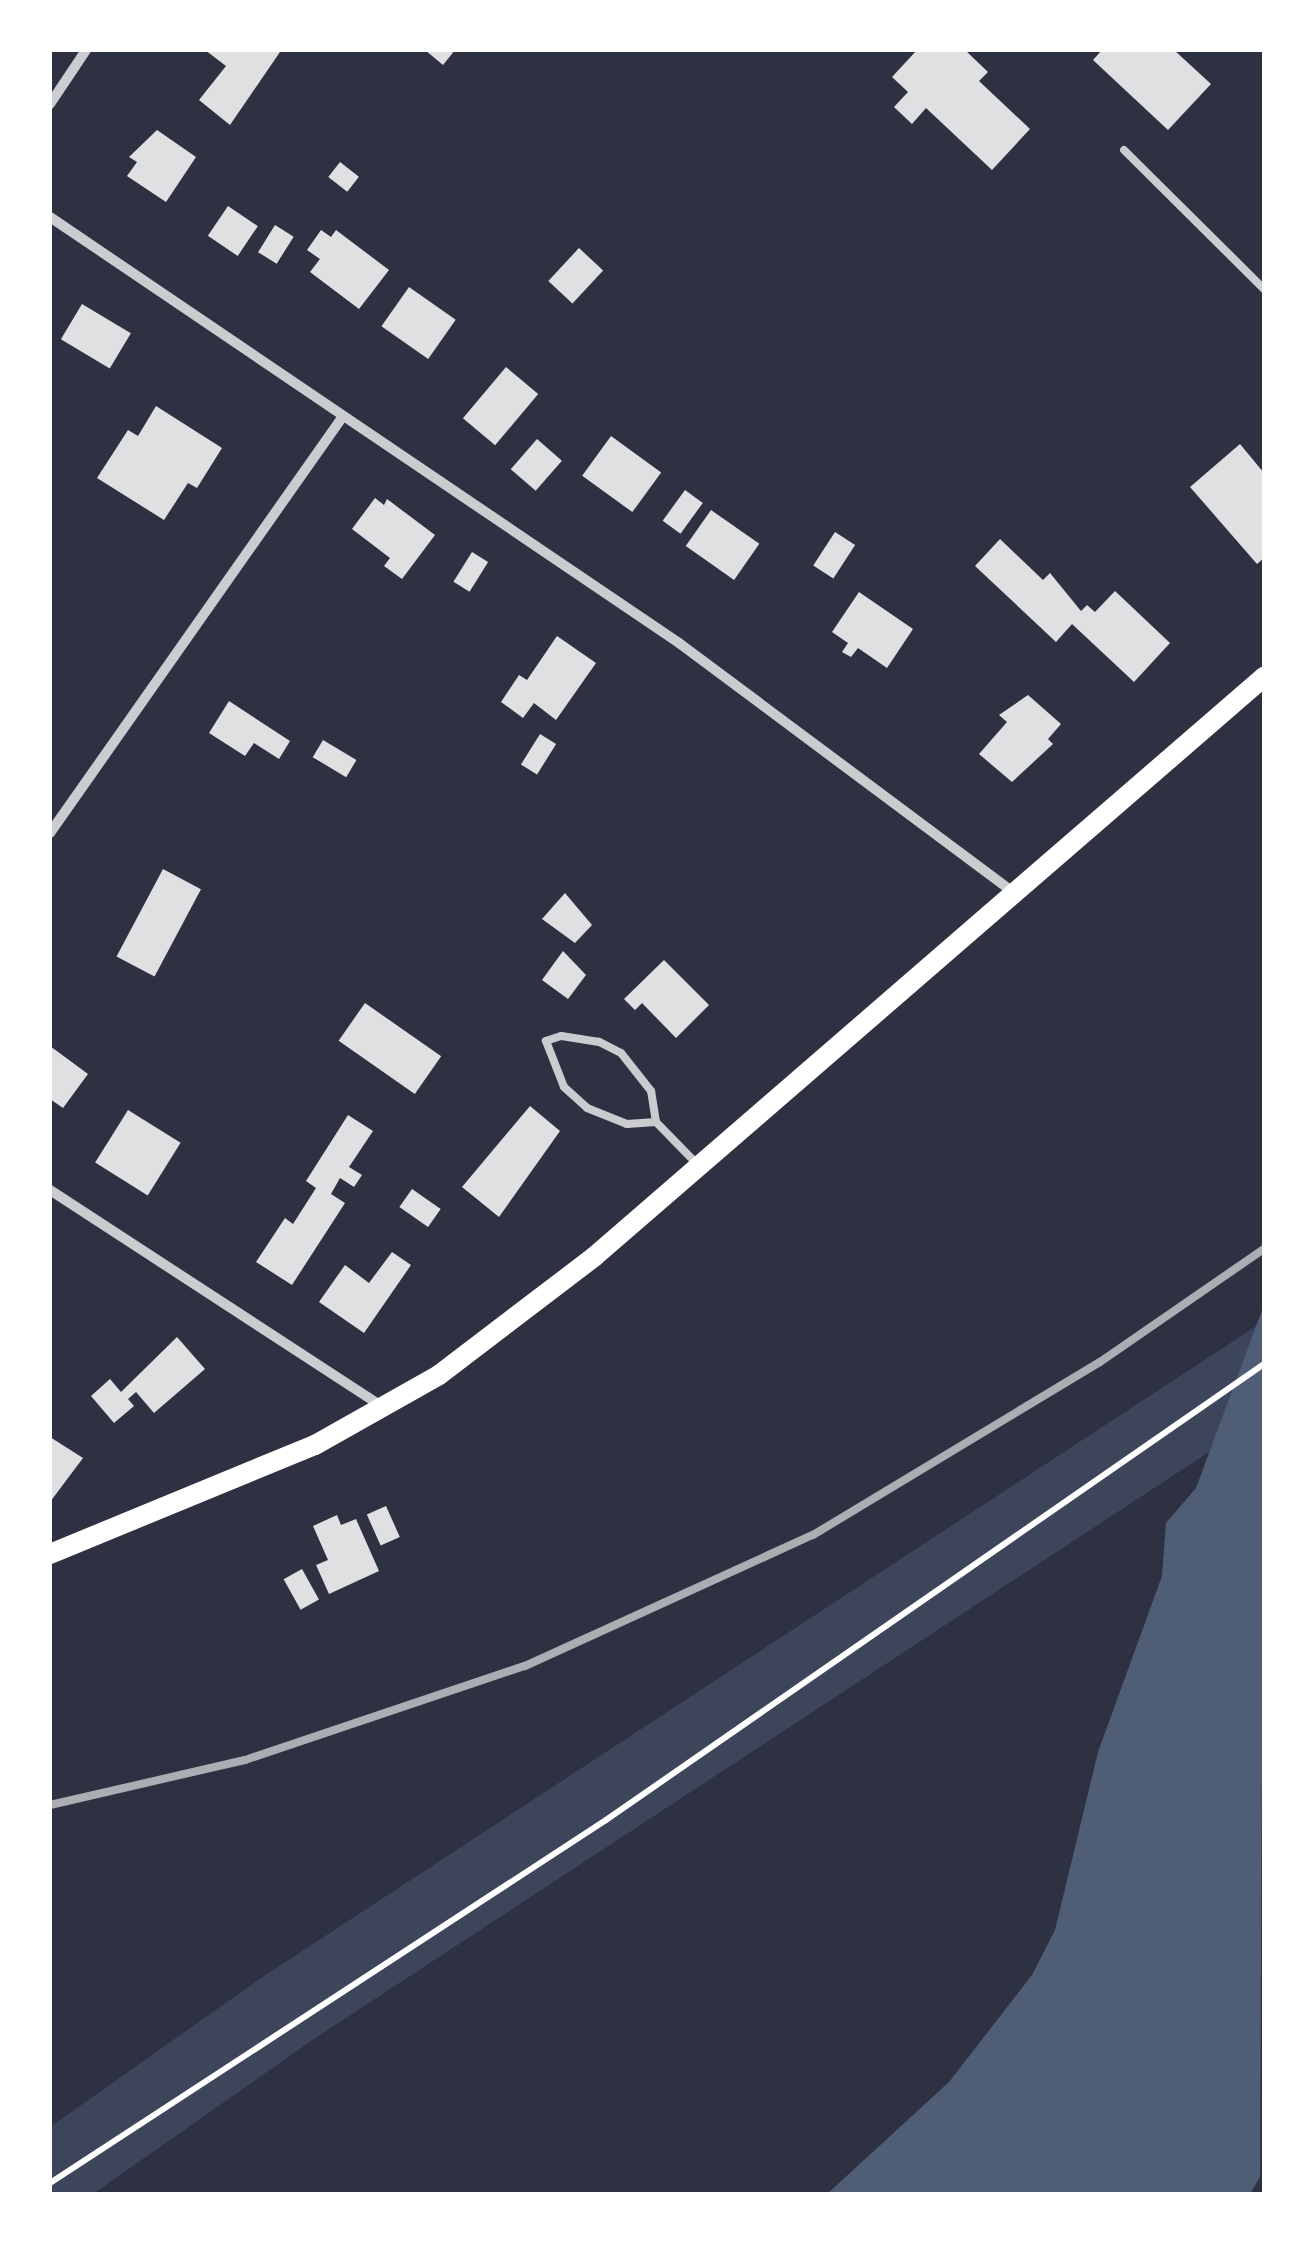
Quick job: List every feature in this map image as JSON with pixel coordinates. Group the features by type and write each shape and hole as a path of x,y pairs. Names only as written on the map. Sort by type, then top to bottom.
{"main road":[{"path":"50,1554 315,1445 384,1408 526,1310 699,1166 1264,677"}],"street":[{"path":"50,104 86,50"},
{"path":"50,217 678,643 1013,892"},
{"path":"50,833 341,418"},
{"path":"50,1190 384,1408"}],"lane":[{"path":"1124,150 1264,288"},
{"path":"656,1122 627,1124 587,1108 564,1087 546,1041 560,1036 599,1042 620,1053 651,1091 656,1122 699,1166"}],"path":[{"path":"50,2183 606,1820 1264,1364"}],"shaded area":[{"path":"1264,1305 1260,2177 1250,2194 827,2194 949,2082 1032,1975 1055,1930 1098,1752 1162,1576 1166,1523 1196,1488"},
{"path":"1264,1321 1264,1416 314,2039 93,2194 50,2194 50,2127 261,1978"}],"building":[{"path":"205,50 280,52 230,125 199,100 226,66"},
{"path":"425,50 455,50 443,65"},
{"path":"917,50 965,50 988,72 979,81 1030,129 992,170 926,108 912,124 894,107 908,92 892,77"},
{"path":"1102,50 1174,50 1211,84 1168,130 1093,60"},
{"path":"157,130 196,157 166,202 127,176 137,162 129,157"},
{"path":"340,162 359,177 347,192 328,177"},
{"path":"228,206 258,226 238,256 208,236"},
{"path":"275,225 294,237 277,264 258,252"},
{"path":"321,230 331,237 336,230 389,270 359,309 310,272 320,259 307,250"},
{"path":"579,248 603,271 572,303 548,281"},
{"path":"409,287 456,320 428,359 381,326"},
{"path":"82,304 131,333 110,369 61,339"},
{"path":"506,367 538,394 495,445 463,418"},
{"path":"156,406 222,448 197,488 188,483 164,520 97,478 128,430 138,436"},
{"path":"611,436 661,472 632,512 582,476"},
{"path":"537,439 562,461 536,491 511,469"},
{"path":"1240,444 1264,473 1264,558 1257,564 1190,487"},
{"path":"685,490 703,503 680,534 663,521"},
{"path":"375,498 384,505 387,499 435,535 402,579 384,566 390,558 352,529"},
{"path":"711,510 759,544 734,580 686,546"},
{"path":"835,532 855,545 833,579 813,566"},
{"path":"1000,539 1043,580 1050,573 1081,611 1087,605 1095,612 1115,591 1170,643 1134,682 1072,624 1056,642 975,566"},
{"path":"472,552 488,562 470,592 453,582"},
{"path":"859,592 913,629 887,668 858,648 851,657 842,652 848,643 832,632"},
{"path":"557,636 596,663 556,720 534,703 523,718 501,702 519,675 527,680"},
{"path":"1028,695 1061,724 1048,739 1053,744 1012,782 979,754 1007,722 999,715"},
{"path":"229,701 290,741 279,759 254,743 245,756 209,733"},
{"path":"540,734 556,744 537,775 521,765"},
{"path":"323,740 356,760 346,777 313,757"},
{"path":"163,869 201,889 154,977 117,956"},
{"path":"565,893 592,925 575,943 542,919"},
{"path":"563,951 586,975 568,999 542,980"},
{"path":"664,960 709,1005 676,1038 642,1003 635,1010 624,999"},
{"path":"365,1003 441,1056 415,1094 339,1041"},
{"path":"50,1046 88,1074 63,1108 50,1099"},
{"path":"530,1106 560,1131 499,1217 462,1187"},
{"path":"128,1110 181,1143 148,1195 95,1163"},
{"path":"348,1115 373,1131 349,1167 362,1175 354,1187 340,1178 331,1194 345,1203 292,1285 256,1262 285,1218 293,1224 316,1188 306,1181"},
{"path":"412,1189 441,1209 428,1227 399,1207"},
{"path":"392,1252 411,1265 364,1333 319,1302 345,1265 369,1283"},
{"path":"177,1337 205,1369 154,1413 136,1392 128,1399 134,1406 114,1423 91,1396 110,1379 121,1392"},
{"path":"50,1437 83,1458 50,1502"},
{"path":"386,1506 400,1537 381,1546 367,1515"},
{"path":"337,1515 341,1525 356,1519 379,1571 329,1594 316,1565 328,1560 313,1526"},
{"path":"302,1569 319,1600 301,1610 284,1579"}],"railway":[{"path":"50,1805 245,1760 525,1666 813,1535 1100,1362 1264,1249"}]}
